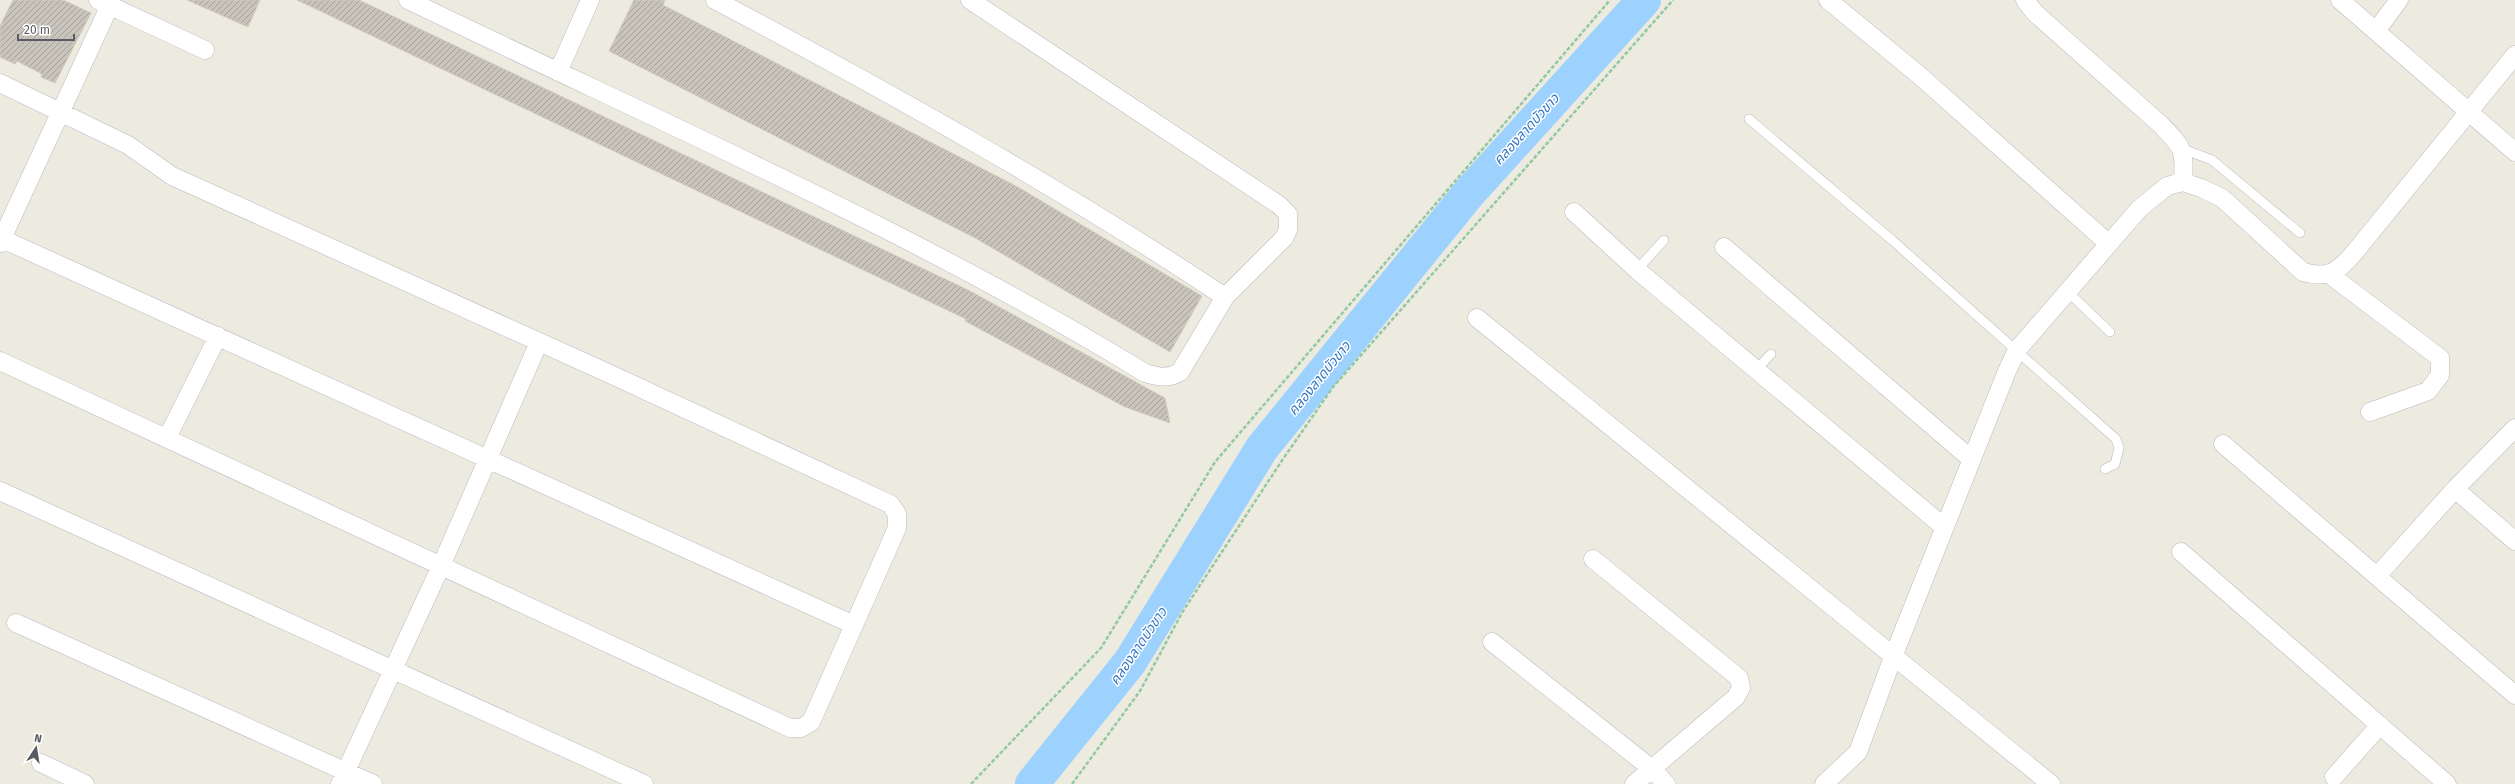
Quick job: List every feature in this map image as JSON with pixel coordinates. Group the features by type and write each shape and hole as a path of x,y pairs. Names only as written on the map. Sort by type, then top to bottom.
{"street":[{"path":"408,0 946,258 1059,321 1145,373 1158,377 1172,376 1180,372 1225,297 1284,238 1288,230 1288,214 1279,204 970,0"},
{"path":"558,72 590,0"},
{"path":"715,0 813,52 1022,170 1116,226 1225,297"},
{"path":"1828,0 1919,75 2109,244"},
{"path":"2025,0 2035,13 2160,124 2183,149 2183,182"},
{"path":"2340,0 2515,152"},
{"path":"2376,30 2399,0"},
{"path":"205,50 104,3 62,111 1,240 489,458 854,625"},
{"path":"1824,784 1858,752 1893,657 1944,527 2017,350 2139,209 2167,186 2183,182 2201,188 2222,198 2303,272 2315,276 2329,274 2343,266 2515,55"},
{"path":"0,83 62,111 128,145 172,176 539,342 890,504 897,514 897,528 811,722 801,728 790,728 0,361"},
{"path":"1574,212 1637,270 1944,527"},
{"path":"1724,247 1971,459"},
{"path":"2329,274 2440,358 2440,375 2428,391 2370,412"},
{"path":"1477,318 2050,784"},
{"path":"167,438 218,336"},
{"path":"343,778 441,566 539,342"},
{"path":"2377,576 2455,489 2515,428"},
{"path":"2223,444 2515,694"},
{"path":"2455,489 2515,541"},
{"path":"0,491 644,784"},
{"path":"2181,552 2447,784"},
{"path":"1593,559 1739,678 1741,688 1736,697 1634,784"},
{"path":"16,623 343,778 369,783"},
{"path":"1492,642 1652,769 1666,784"},
{"path":"2334,777 2380,725"},
{"path":"41,764 85,784"}],"lane":[{"path":"1749,119 1892,240 2116,439 2119,448 2115,464 2105,469"},
{"path":"2183,149 2212,160 2300,233"},
{"path":"1637,270 1664,240"},
{"path":"2068,292 2110,332"},
{"path":"1756,370 1771,354"}],"path":[{"path":"971,784 1102,648 1215,462 1610,0"},
{"path":"1072,784 1140,691 1183,611 1278,465 1333,387 1673,0"}],"building":[{"path":"13,0 63,0 91,13 55,83 41,77 42,74 17,61 15,64 0,57 0,26"},
{"path":"187,0 260,0 248,27"},
{"path":"297,0 359,0 970,291 1165,398 1170,423 1125,407 965,321 966,319"},
{"path":"634,0 665,0 663,5 1016,186 1202,296 1170,352 977,239 609,51"}],"waterway":[{"name":"คลองลาดบัวขาว","path":"1032,784 1130,662 1262,448 1469,193 1644,0"}]}
